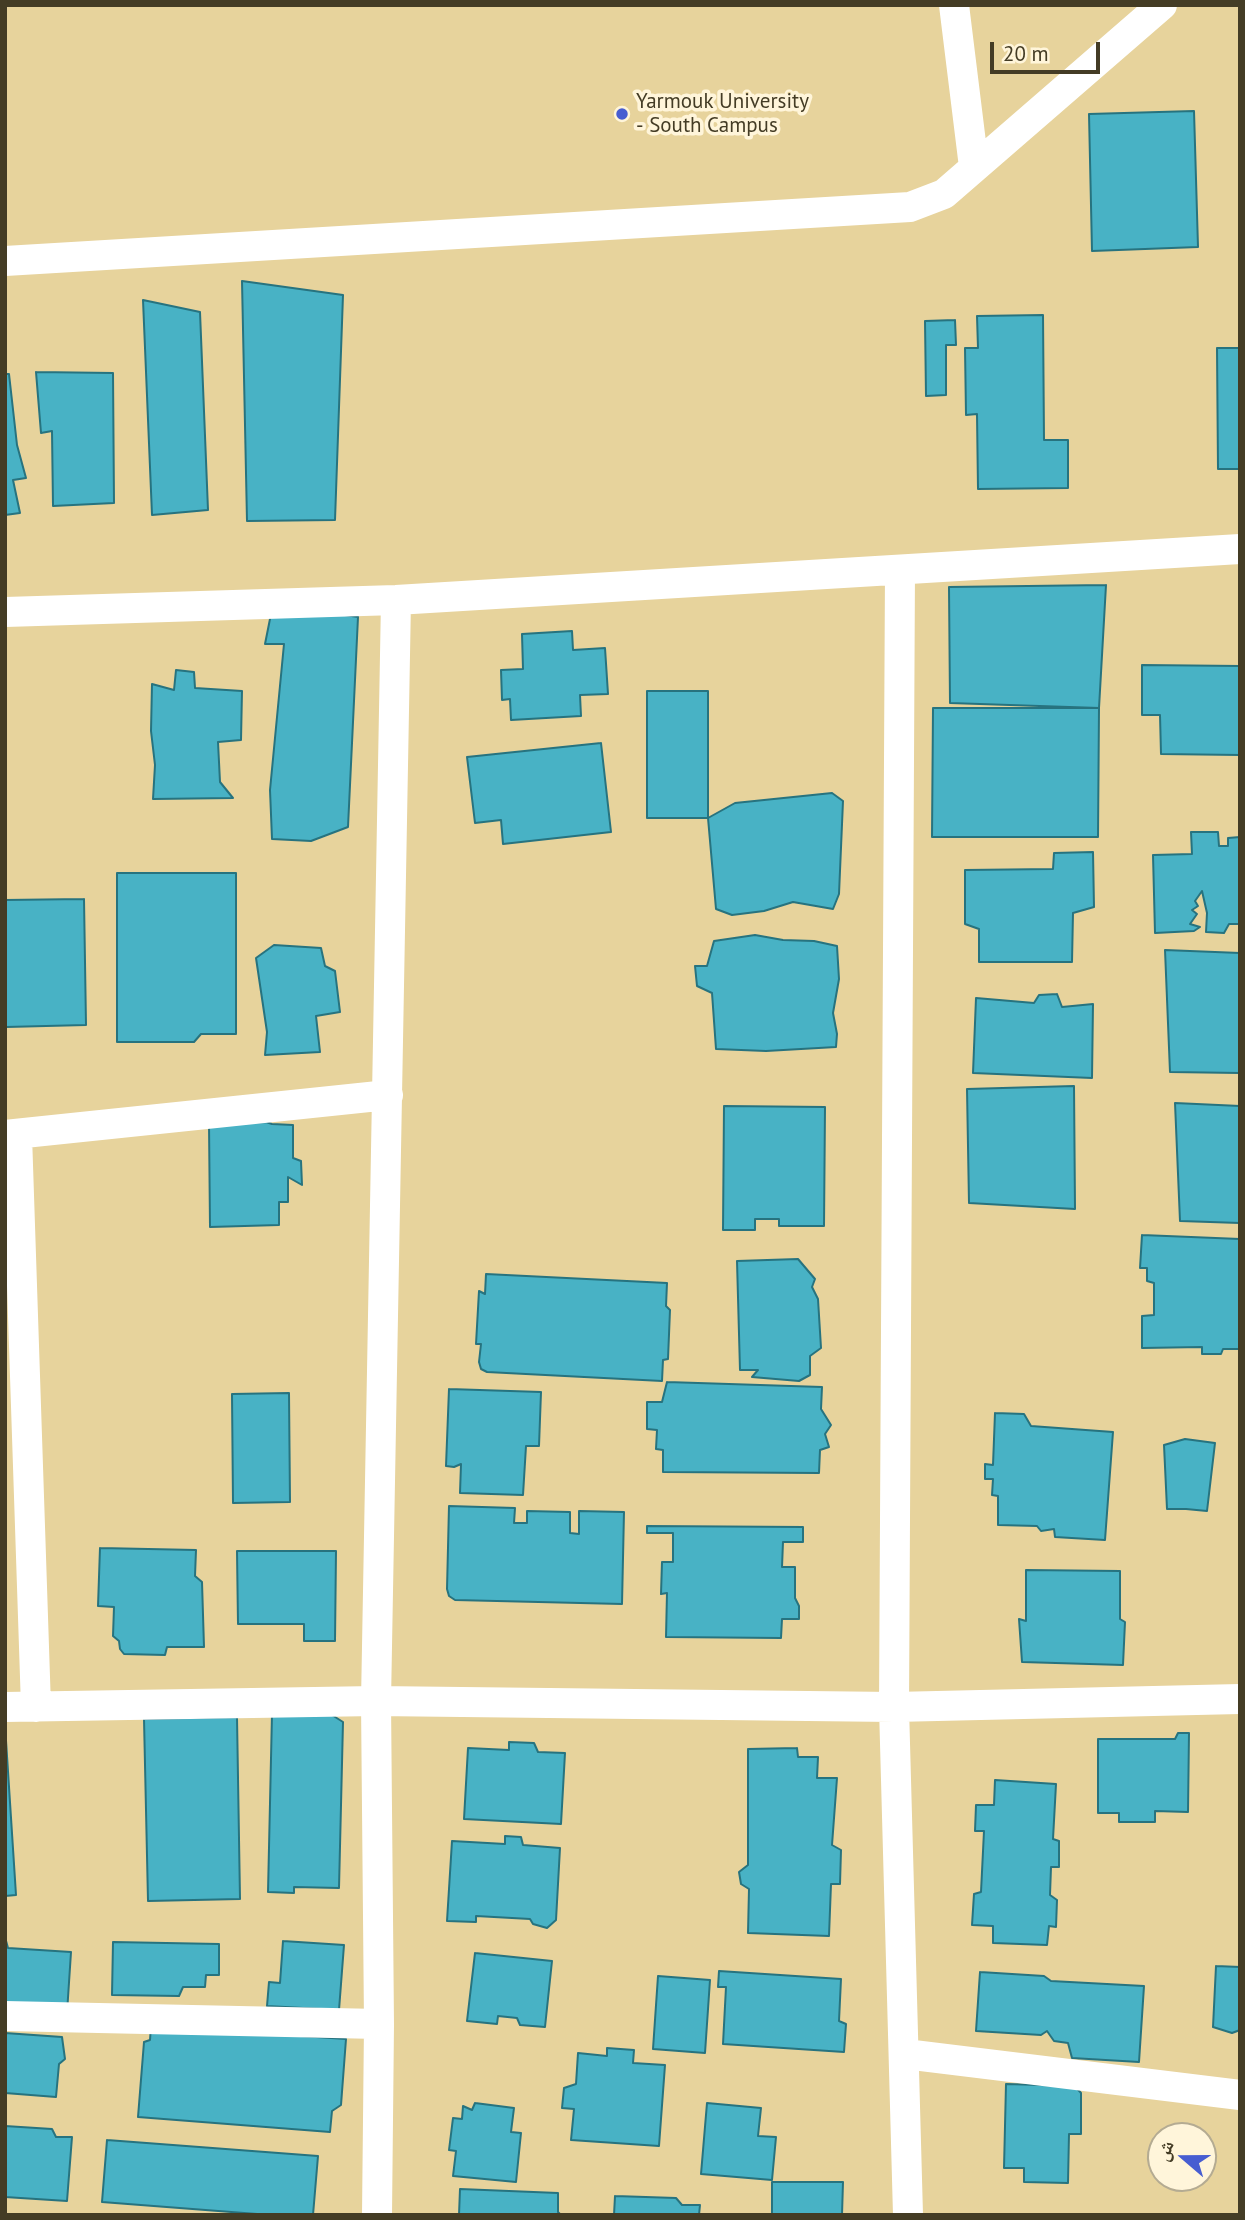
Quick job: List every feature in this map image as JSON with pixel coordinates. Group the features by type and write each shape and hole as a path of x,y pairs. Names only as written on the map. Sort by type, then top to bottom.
{"street":[{"path":"954,5 974,167"},
{"path":"5,261 909,207 944,194 1162,5"},
{"path":"5,612 396,600 1240,549"},
{"path":"900,570 894,1707 908,2215"},
{"path":"377,2215 379,2024 376,1701 396,600"},
{"path":"36,1707 11,1135 388,1095"},
{"path":"5,1707 376,1701 894,1707 1240,1699"},
{"path":"5,2016 379,2024"},
{"path":"905,2054 1240,2095"}],"building":[{"path":"1194,111 1198,247 1092,251 1089,114"},
{"path":"242,281 343,295 335,520 247,521"},
{"path":"143,300 200,312 208,510 152,515"},
{"path":"1043,315 1044,440 1068,440 1068,488 978,489 977,414 966,415 965,348 978,348 977,316"},
{"path":"955,320 956,345 946,345 946,395 926,396 925,321"},
{"path":"1217,348 1240,348 1240,469 1218,469"},
{"path":"36,372 113,373 114,503 53,506 52,431 41,433"},
{"path":"5,374 9,374 17,445 26,478 13,480 20,513 5,515"},
{"path":"1106,585 1099,708 950,703 949,587"},
{"path":"273,604 358,617 348,827 311,841 272,839 270,790 284,644 265,644"},
{"path":"572,631 573,650 605,648 608,694 580,695 581,716 511,720 510,699 502,700 501,670 523,669 522,634"},
{"path":"1142,665 1240,666 1240,755 1161,754 1160,715 1142,715"},
{"path":"176,670 194,672 195,688 242,691 241,740 218,742 220,782 233,798 153,799 155,765 151,731 152,684 174,690"},
{"path":"647,691 708,691 708,818 647,818"},
{"path":"933,708 1099,708 1098,837 932,837"},
{"path":"601,743 611,832 503,844 501,820 475,823 467,757"},
{"path":"832,793 843,801 839,894 833,909 793,902 764,911 732,915 716,909 708,818 735,803"},
{"path":"1191,832 1218,832 1219,846 1228,846 1228,838 1240,837 1240,924 1229,924 1224,933 1206,932 1207,913 1202,891 1195,901 1198,906 1192,910 1197,914 1190,924 1200,927 1194,931 1155,933 1153,855 1192,854"},
{"path":"1093,852 1094,907 1073,913 1072,962 979,962 979,929 965,924 965,870 1053,869 1054,853"},
{"path":"117,873 236,873 236,1034 201,1034 194,1042 117,1042"},
{"path":"84,899 86,1025 6,1027 5,900"},
{"path":"755,935 837,946 839,979 833,1013 837,1034 836,1047 766,1051 716,1049 712,993 697,986 695,966 707,966 714,941"},
{"path":"274,945 321,948 325,966 335,971 340,1012 316,1016 320,1052 265,1055 267,1032 256,958"},
{"path":"1165,950 1240,953 1240,1073 1170,1072"},
{"path":"1057,994 1062,1007 1093,1004 1092,1078 973,1073 976,998 1034,1003 1039,995"},
{"path":"1074,1086 1075,1209 969,1203 967,1089"},
{"path":"1175,1103 1240,1106 1240,1223 1180,1221"},
{"path":"724,1106 825,1107 824,1226 779,1226 779,1219 755,1219 755,1230 723,1230"},
{"path":"266,1122 293,1125 293,1158 301,1161 302,1185 288,1177 288,1202 279,1202 279,1225 210,1227 209,1123"},
{"path":"1142,1235 1240,1239 1240,1349 1223,1349 1221,1354 1202,1354 1202,1347 1142,1348 1142,1316 1154,1315 1154,1283 1147,1281 1147,1268 1140,1268"},
{"path":"798,1259 815,1279 812,1287 818,1299 821,1348 810,1356 810,1375 799,1381 752,1377 758,1370 740,1370 737,1261"},
{"path":"486,1274 667,1283 666,1306 670,1310 668,1359 663,1360 662,1381 487,1372 481,1369 481,1344 476,1344 479,1291 485,1294"},
{"path":"667,1382 822,1387 821,1409 831,1425 825,1434 829,1447 820,1450 819,1473 663,1472 663,1450 656,1449 657,1430 647,1429 647,1402 662,1402"},
{"path":"449,1389 541,1392 539,1446 526,1446 523,1495 460,1493 461,1464 446,1466"},
{"path":"289,1393 290,1502 233,1503 232,1394"},
{"path":"995,1413 1024,1414 1031,1426 1113,1432 1105,1540 1055,1537 1054,1529 1041,1531 1037,1526 998,1525 998,1496 992,1495 993,1479 985,1479 985,1464 993,1465"},
{"path":"1185,1439 1215,1443 1207,1511 1167,1509 1164,1445"},
{"path":"449,1506 515,1508 514,1523 527,1523 527,1511 570,1512 570,1533 579,1534 579,1511 624,1512 622,1604 455,1600 449,1596 447,1589"},
{"path":"647,1526 803,1527 803,1542 783,1542 782,1567 795,1567 795,1598 799,1606 799,1619 782,1619 781,1638 666,1637 667,1593 661,1594 662,1562 673,1562 673,1533 647,1533"},
{"path":"100,1548 196,1550 195,1576 202,1582 204,1647 167,1647 165,1655 124,1654 119,1641 113,1636 114,1607 98,1606"},
{"path":"237,1551 336,1551 335,1641 304,1641 304,1624 238,1624"},
{"path":"1026,1570 1120,1571 1120,1619 1125,1622 1123,1665 1022,1662 1019,1619 1026,1621"},
{"path":"272,1714 332,1715 343,1722 339,1888 294,1887 294,1893 268,1892"},
{"path":"237,1717 240,1899 148,1901 144,1719"},
{"path":"5,1725 16,1895 5,1896"},
{"path":"1178,1733 1189,1733 1188,1812 1155,1811 1155,1822 1119,1822 1119,1813 1098,1813 1098,1739 1175,1739"},
{"path":"509,1742 534,1743 538,1752 565,1753 561,1824 464,1819 468,1748 509,1750"},
{"path":"797,1748 798,1757 818,1757 817,1778 837,1778 832,1845 841,1850 840,1884 831,1884 829,1936 748,1933 749,1889 741,1884 739,1872 748,1865 748,1749"},
{"path":"995,1780 1056,1784 1053,1839 1059,1841 1059,1867 1051,1867 1050,1895 1057,1900 1056,1927 1049,1926 1047,1945 993,1943 993,1926 972,1925 974,1894 981,1892 984,1831 975,1831 976,1805 994,1805"},
{"path":"505,1836 521,1837 523,1845 560,1848 556,1920 547,1928 533,1924 530,1919 476,1916 476,1922 447,1921 452,1841 505,1844"},
{"path":"5,1937 8,1948 71,1952 67,2013 5,2003"},
{"path":"283,1941 344,1945 339,2010 267,2006 269,1982 280,1983"},
{"path":"113,1942 219,1944 219,1975 206,1975 205,1987 183,1987 179,1996 112,1995"},
{"path":"475,1953 552,1961 545,2027 520,2025 517,2018 498,2016 497,2024 467,2021"},
{"path":"1216,1966 1240,1967 1240,2030 1232,2033 1213,2027"},
{"path":"719,1971 841,1979 839,2021 846,2024 844,2052 723,2044 726,1987 718,1987"},
{"path":"980,1972 1044,1976 1051,1981 1144,1986 1139,2062 1072,2058 1068,2043 1054,2041 1047,2031 1041,2035 976,2031"},
{"path":"658,1976 710,1980 705,2053 653,2049"},
{"path":"151,2026 346,2039 341,2105 332,2111 330,2132 138,2117 144,2042 150,2040"},
{"path":"5,2033 62,2037 65,2059 59,2064 56,2097 5,2093"},
{"path":"607,2048 634,2050 633,2063 665,2065 659,2146 571,2140 574,2109 562,2108 564,2088 576,2084 578,2053 607,2056"},
{"path":"1006,2084 1075,2086 1081,2093 1081,2134 1069,2134 1068,2183 1024,2182 1024,2168 1004,2168"},
{"path":"475,2103 514,2108 511,2132 521,2133 516,2182 453,2176 456,2151 449,2150 453,2118 462,2119 463,2106 472,2110"},
{"path":"707,2103 761,2108 758,2136 776,2137 772,2180 701,2174"},
{"path":"5,2126 52,2129 56,2137 72,2137 67,2201 5,2197"},
{"path":"107,2140 318,2156 313,2215 270,2215 102,2202"},
{"path":"772,2182 843,2182 842,2215 772,2215"},
{"path":"460,2189 558,2193 558,2212 561,2215 459,2215"},
{"path":"615,2196 676,2198 682,2205 700,2205 699,2215 614,2215"}],"place":[{"name":"Yarmouk University - South Campus","path":"622,114"}]}
